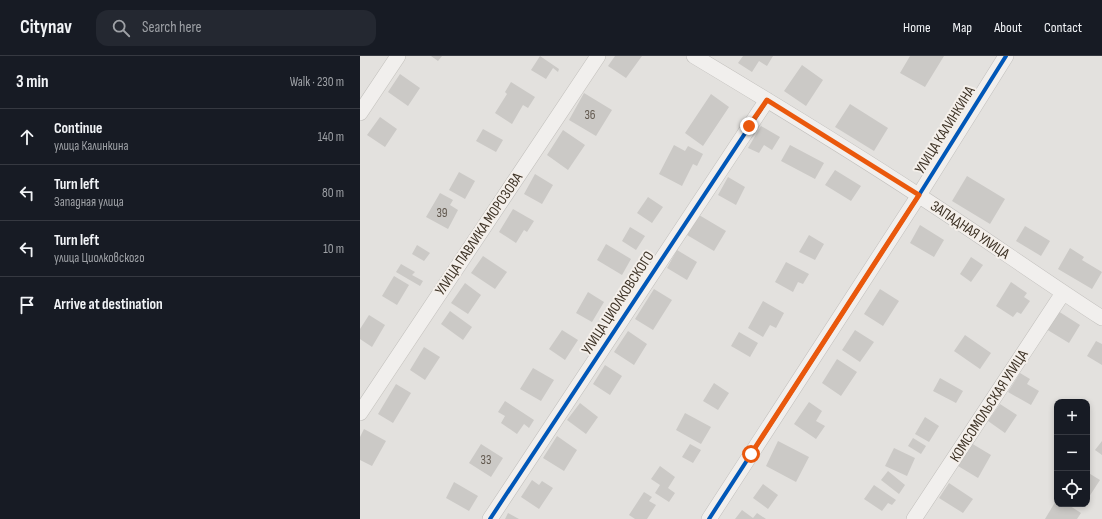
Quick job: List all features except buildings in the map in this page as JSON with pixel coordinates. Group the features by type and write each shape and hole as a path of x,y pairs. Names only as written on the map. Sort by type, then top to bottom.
{"street":[{"path":"360,113 398,56"},
{"name":"УЛИЦА ПАВЛИКА МОРОЗОВА","path":"360,413 598,56"},
{"name":"ЗАПАДНАЯ УЛИЦА","path":"694,56 919,195 1102,318"},
{"name":"УЛИЦА КАЛИНКИНА","path":"709,519 919,195 1006,56"},
{"name":"УЛИЦА ЦИОЛКОВСКОГО","path":"490,519 767,100"},
{"name":"КОМСОМОЛЬСКАЯ УЛИЦА","path":"914,519 1063,293"}],"cycle path":[{"path":"709,519 919,195 1006,56"},
{"path":"490,519 767,100"}],"route":[{"path":"749,126 767,100 919,195 751,454"}]}
